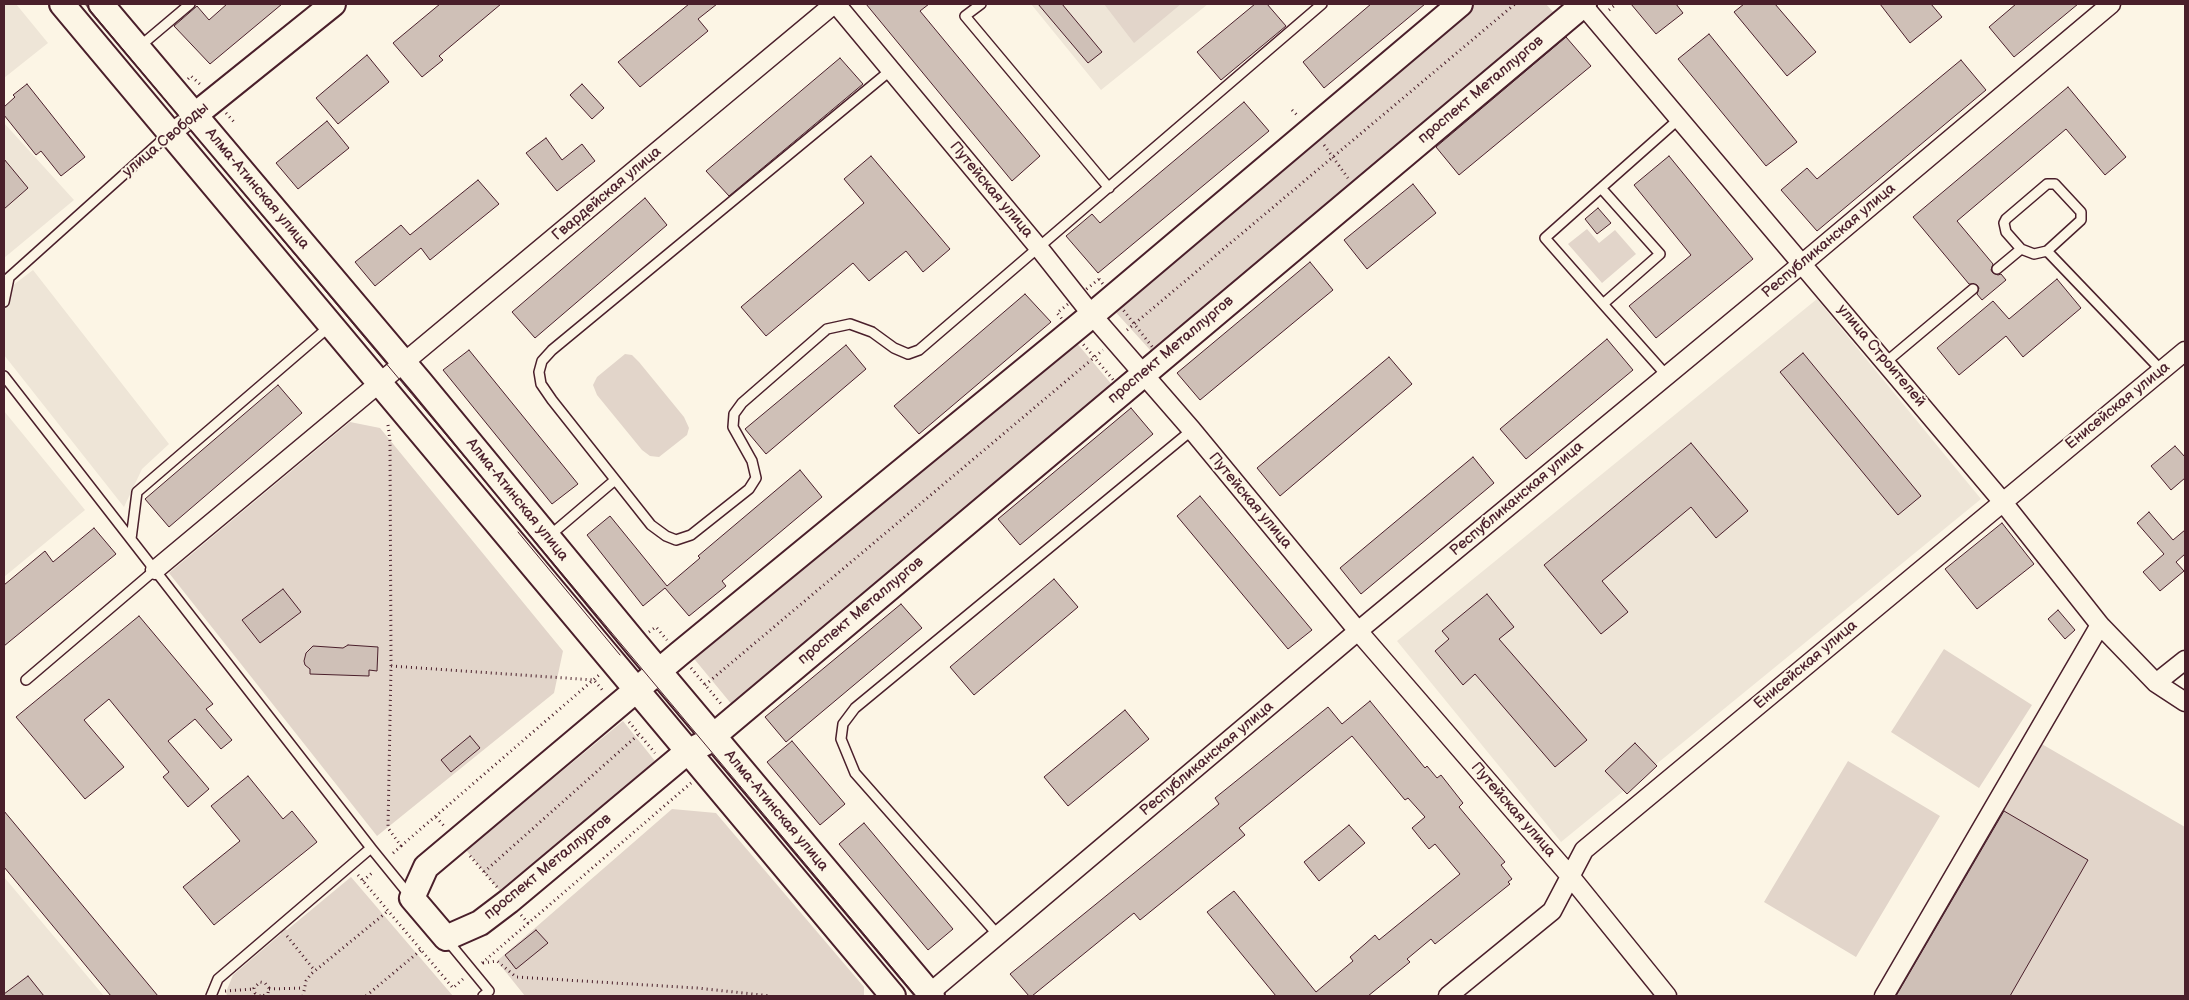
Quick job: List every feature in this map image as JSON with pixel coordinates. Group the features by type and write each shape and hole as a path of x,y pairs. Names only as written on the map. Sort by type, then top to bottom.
{"street":[{"name":"Алма-Атинская улица","path":"62,4 892,996"},
{"name":"Алма-Атинская улица","path":"101,4 404,364 659,672 714,735 929,995"},
{"name":"улица Свободы","path":"170,133 333,4"},
{"name":"Путейская улица","path":"835,4 1039,248 1092,315 1192,430 1358,631 1570,876 1667,996"},
{"name":"Гвардейская улица","path":"155,570 835,4"},
{"path":"446,938 412,898 426,866 456,839 1092,315 1107,288 1311,129 1460,4"},
{"name":"улица Строителей","path":"1583,4 2002,501 2100,625 2156,683 2185,702"},
{"name":"проспект Металлургов","path":"446,938 480,923 509,901 687,752 705,743 1127,396 1143,374 1164,363 1358,193 1583,4"},
{"name":"Республиканская улица","path":"929,995 1358,631 1803,263 2111,4"},
{"name":"Енисейская улица","path":"1448,996 1552,911 1584,850 2185,350"},
{"path":"1884,996 2100,625"},
{"path":"2156,683 2185,660"}],"lane":[{"path":"138,48 190,4"},
{"path":"981,4 965,16 1108,188"},
{"path":"891,70 552,350 542,362 539,372 541,384 552,400 651,525 666,536 676,540 691,535 749,489 756,478 752,461 733,427 734,414 742,403 827,329 850,324 872,332 894,348 908,354 919,350 1322,4"},
{"path":"1667,376 1545,238 1680,118"},
{"name":"улица Свободы","path":"6,280 170,133"},
{"path":"2051,183 2059,187 2082,216 2080,223 2047,250 2034,254 2021,249 2006,232 2004,223 2047,184 2051,183"},
{"path":"1602,188 1660,254 1603,304"},
{"path":"1997,269 2021,249"},
{"path":"2047,250 2162,370"},
{"path":"4,302 6,280"},
{"path":"1886,362 1973,289"},
{"path":"131,539 137,492 330,326"},
{"path":"4,376 371,848 412,898"},
{"path":"998,935 855,773 841,739 843,724 855,708 1192,430"},
{"path":"548,537 615,480"},
{"path":"26,680 155,570"},
{"path":"211,994 218,980 371,848"},
{"path":"446,938 473,971 488,994"}],"path":[{"path":"1292,110 1311,129 1358,193"},
{"path":"1107,288 1133,325 1164,363"},
{"path":"1057,313 1071,332 1127,396"},
{"path":"386,417 390,441 391,666 388,828 401,846"},
{"path":"391,666 594,680 684,789"},
{"path":"363,881 594,680"},
{"path":"484,872 639,734"},
{"path":"436,817 529,924"},
{"path":"350,865 453,988 482,963 497,961 516,977 697,988 771,996"},
{"path":"304,996 306,982 315,971 388,911"},
{"path":"280,926 315,971"},
{"path":"366,996 421,950"},
{"path":"254,989 256,984 260,982 266,984 269,989"},
{"path":"269,989 304,988"},
{"path":"211,994 254,989"},
{"path":"254,989 255,993 261,996 266,995 269,989"}],"shaded area":[{"path":"4,4 16,4 48,43 4,78"},
{"path":"1031,4 1208,4 1101,90"},
{"path":"1104,4 1181,4 1134,43"},
{"path":"1474,4 1546,4 1554,13 1151,351 1111,307"},
{"path":"4,123 74,200 4,258"},
{"path":"1587,229 1599,243 1615,230 1636,254 1602,283 1568,244"},
{"path":"33,270 169,444 142,469 124,507 4,355 4,292"},
{"path":"1817,299 1981,499 1561,842 1397,641"},
{"path":"1070,335 1113,386 733,706 691,655"},
{"path":"625,354 632,355 639,362 684,417 689,428 687,435 659,457 650,456 642,450 597,395 593,385 597,377"},
{"path":"4,411 85,510 4,577"},
{"path":"350,422 380,428 563,651 554,693 377,836 169,573"},
{"path":"1944,649 2032,705 1979,788 1891,732"},
{"path":"623,721 655,761 500,891 466,850"},
{"path":"2040,743 2185,827 2185,996 1895,996"},
{"path":"1848,761 1940,816 1856,957 1764,902"},
{"path":"672,809 716,813 864,987 864,996 525,996 497,961"},
{"path":"4,877 104,996 4,996"},
{"path":"351,877 453,996 227,996 226,992 233,975 281,934 280,926 287,930"}],"building":[{"path":"227,4 282,4 210,64 174,26 197,6 209,20"},
{"path":"440,4 501,4 439,56 443,60 422,77 393,43"},
{"path":"689,4 717,4 698,19 708,31 640,87 618,62"},
{"path":"866,4 929,4 920,11 1040,156 1012,181"},
{"path":"1038,4 1062,4 1102,52 1088,63"},
{"path":"1255,4 1267,4 1286,26 1221,80 1197,52"},
{"path":"1371,4 1425,4 1324,88 1303,62"},
{"path":"1631,4 1676,4 1683,13 1656,34"},
{"path":"1744,4 1775,4 1816,52 1787,76 1734,12"},
{"path":"1880,4 1931,4 1942,17 1910,43"},
{"path":"2016,4 2078,4 2014,57 1989,27"},
{"path":"1709,34 1797,142 1766,166 1678,59"},
{"path":"1566,37 1591,66 1459,175 1436,147"},
{"path":"367,55 389,82 338,124 316,98"},
{"path":"840,58 863,84 729,196 706,171"},
{"path":"1961,60 1986,90 1817,231 1781,190 1807,168 1817,179"},
{"path":"27,84 85,157 61,176 41,151 36,155 4,115 4,107 15,97 13,95"},
{"path":"582,84 604,108 592,119 570,95"},
{"path":"2068,87 2126,157 2105,175 2066,129 1957,221 1993,264 1991,270 1993,273 2001,274 2006,280 1982,300 1977,294 1979,288 1977,285 1969,284 1913,217"},
{"path":"1244,102 1269,131 1098,273 1066,236 1092,214 1100,223"},
{"path":"327,121 349,148 298,189 276,163"},
{"path":"546,138 562,160 582,144 595,161 557,191 526,153"},
{"path":"871,156 950,249 923,272 906,251 869,281 853,263 766,336 741,307 864,203 844,179"},
{"path":"1669,156 1753,259 1656,338 1629,306 1691,255 1634,185"},
{"path":"4,159 28,188 4,209"},
{"path":"478,180 499,204 430,260 421,248 375,286 355,262 401,225 410,235"},
{"path":"1413,184 1436,213 1367,269 1344,240"},
{"path":"645,198 667,225 535,338 512,312"},
{"path":"1598,208 1611,223 1597,234 1585,219"},
{"path":"1310,262 1333,290 1200,400 1177,373"},
{"path":"2057,279 2081,308 2023,357 2006,336 1959,375 1937,348 1993,301 2009,319"},
{"path":"1025,294 1051,322 919,434 894,406"},
{"path":"1607,339 1633,370 1526,459 1500,429"},
{"path":"846,345 866,369 766,454 745,429"},
{"path":"469,350 578,484 552,504 443,370"},
{"path":"1803,353 1921,496 1898,515 1780,372"},
{"path":"1389,357 1412,384 1280,496 1257,468"},
{"path":"278,385 302,413 169,527 145,499"},
{"path":"1131,408 1153,434 1020,545 998,519"},
{"path":"1691,443 1748,511 1716,538 1691,507 1602,581 1628,612 1601,634 1544,565"},
{"path":"2175,446 2185,457 2185,478 2171,490 2151,466"},
{"path":"1473,457 1494,483 1361,594 1340,568"},
{"path":"800,470 822,497 722,581 726,586 689,616 665,588 643,606 587,535 610,516 667,586 700,558 698,556"},
{"path":"1200,496 1312,630 1288,649 1177,516"},
{"path":"2149,512 2173,540 2185,530 2185,554 2176,562 2184,571 2160,591 2143,572 2164,554 2137,523"},
{"path":"2002,523 2034,564 1977,609 1945,569"},
{"path":"94,528 116,554 4,646 4,585 45,551 53,562"},
{"path":"1054,579 1078,607 974,695 950,667"},
{"path":"283,589 301,612 260,643 242,620"},
{"path":"1487,594 1514,627 1499,639 1587,740 1555,767 1475,674 1463,685 1435,651 1449,639 1442,631"},
{"path":"901,604 922,628 786,742 765,717"},
{"path":"2058,610 2075,630 2065,639 2048,619"},
{"path":"139,616 213,704 206,709 232,740 221,749 195,719 168,741 209,789 188,807 163,777 169,772 109,699 84,720 124,767 85,799 16,717"},
{"path":"348,645 378,647 377,671 369,670 369,676 310,674 310,669 305,665 304,661 306,653 313,646 343,648"},
{"path":"1370,701 1425,768 1427,766 1437,778 1441,775 1463,803 1459,807 1505,862 1501,865 1512,879 1508,882 1510,884 1435,944 1431,939 1407,959 1410,962 1368,996 1276,996 1207,912 1234,891 1316,992 1353,961 1350,957 1375,935 1379,940 1460,874 1435,844 1429,849 1412,828 1425,817 1408,798 1405,800 1352,736 1239,828 1245,835 1140,920 1134,913 1032,996 1029,996 1010,974 1219,804 1215,798 1328,707 1342,724"},
{"path":"1125,710 1149,739 1068,806 1044,777"},
{"path":"470,736 480,748 451,772 441,760"},
{"path":"792,741 845,804 820,825 767,762"},
{"path":"1635,743 1657,766 1627,794 1605,771"},
{"path":"248,776 283,819 292,811 317,842 214,925 183,887 240,841 211,806"},
{"path":"4,811 158,996 111,996 4,867"},
{"path":"2004,811 2088,860 2010,996 1896,996"},
{"path":"864,823 953,929 928,950 839,844"},
{"path":"1349,825 1365,843 1319,881 1304,862"},
{"path":"536,930 548,943 516,969 505,955"},
{"path":"28,976 44,996 4,996 4,994"}],"tram line":[{"path":"85,4 916,996"},
{"path":"518,532 620,655"}]}
